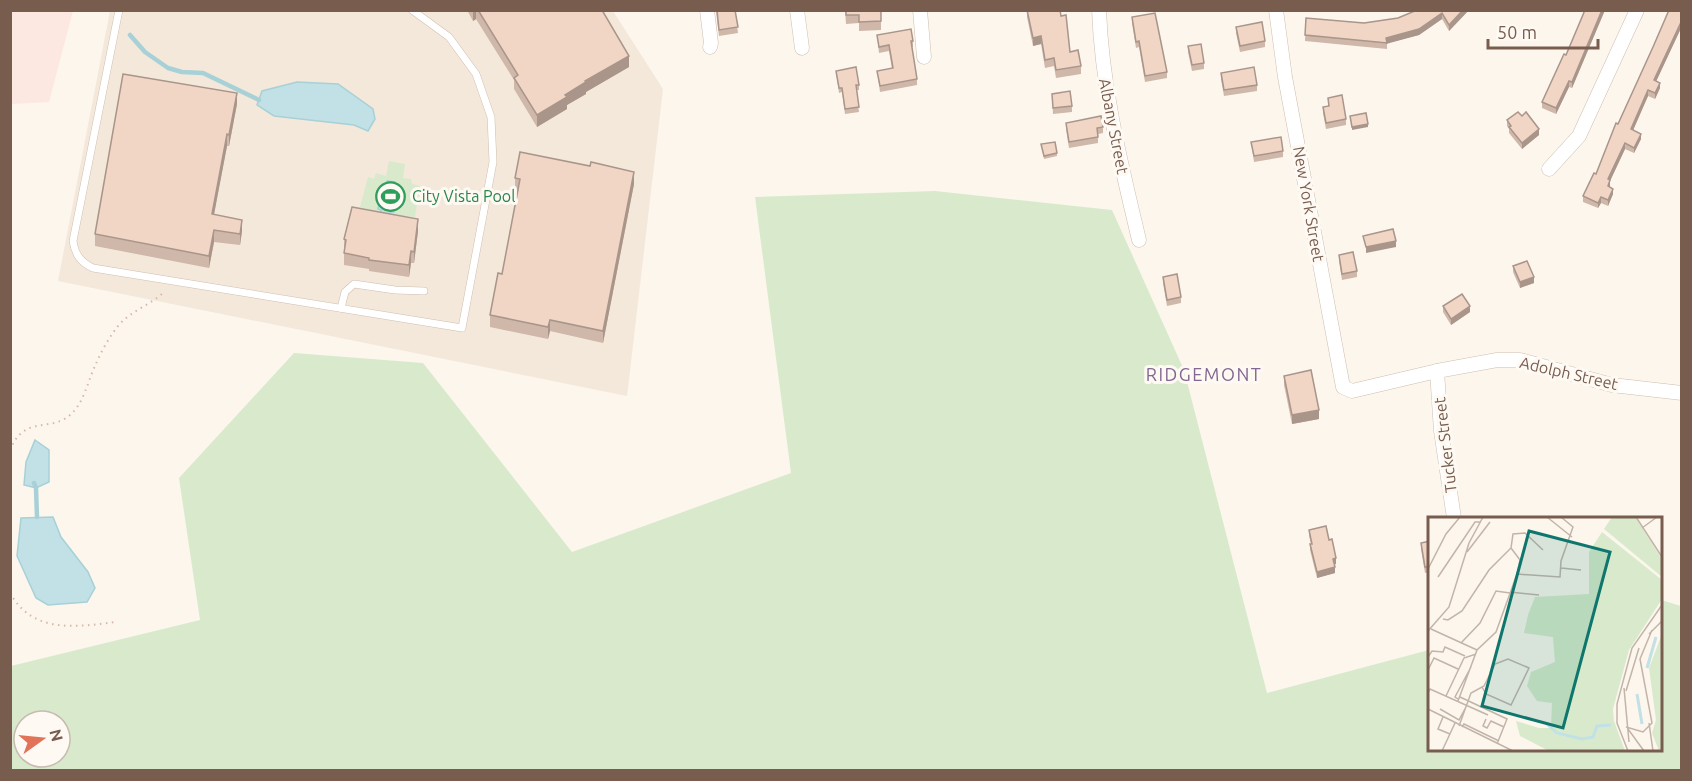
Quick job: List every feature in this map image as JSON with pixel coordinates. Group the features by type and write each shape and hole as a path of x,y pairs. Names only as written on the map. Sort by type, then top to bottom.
{"street":[{"path":"707,10 710,47"},
{"path":"798,10 802,48"},
{"path":"920,10 924,57"},
{"name":"Albany Street","path":"1099,10 1101,54 1110,108 1138,240"},
{"name":"New York Street","path":"1276,10 1285,77 1340,381 1343,387 1353,391"},
{"path":"1549,170 1579,136 1637,10"},
{"name":"Adolph Street","path":"1353,391 1437,371 1497,360 1520,360 1612,385 1682,393"},
{"name":"Tucker Street","path":"1437,371 1441,431 1454,517"}],"lane":[{"path":"119,10 73,241 75,249 85,264 93,268 462,328 493,162 491,117 476,74 449,37 412,10"},
{"path":"341,308 345,292 354,284 395,290 424,291"}],"path":[{"path":"10,450 25,430 36,425 56,422 69,416 79,406 95,366 115,329 134,311 158,298 171,281"},
{"path":"10,593 16,603 36,620 61,626 116,622"}],"shaded area":[{"path":"11,10 73,11 49,102 11,104"},
{"path":"110,11 613,11 663,89 627,396 58,281"}],"green space":[{"name":"City Vista Pool","path":"389,161 405,164 403,178 411,179 412,184 420,186 415,217 405,216 403,225 360,207 368,177 374,179 376,173 386,176"},
{"path":"935,191 1112,210 1184,370 1267,693 1428,650 1428,751 1662,751 1662,600 1681,606 1681,770 11,770 11,666 200,620 179,478 294,353 423,363 572,552 791,473 755,197"}],"water":[{"path":"297,82 338,84 373,109 375,119 368,131 354,125 274,116 257,105 262,91"},
{"path":"387,181 395,182 394,189 398,190 394,212 390,212 389,216 380,215 381,210 378,209 382,187 386,187"},
{"path":"35,440 49,450 49,482 36,488 24,485 26,462"},
{"path":"53,517 61,537 88,572 95,588 87,602 48,605 36,598 17,556 21,518"}],"building":[{"path":"478,10 602,10 629,56 585,81 565,95 567,97 537,115 514,78 518,75"},
{"path":"717,10 735,10 738,27 719,30"},
{"path":"846,10 881,10 881,21 859,22 859,15 846,15"},
{"path":"1027,10 1060,10 1061,16 1066,15 1070,52 1078,50 1081,66 1056,70 1054,58 1045,60 1041,36 1033,38"},
{"path":"1417,10 1463,10 1449,25 1442,13 1419,29 1386,38 1387,43 1305,35 1306,18 1364,23 1398,18"},
{"path":"1585,10 1602,10 1572,82 1569,81 1556,108 1542,102 1564,54 1566,55"},
{"path":"1669,10 1682,10 1682,20 1654,80 1660,83 1655,93 1648,90 1631,129 1641,134 1634,148 1625,143 1608,179 1610,180 1608,186 1613,189 1608,200 1601,197 1598,203 1583,196 1594,173 1596,174 1616,123 1618,124"},
{"path":"1155,13 1167,72 1145,76 1132,17"},
{"path":"1262,22 1265,41 1240,46 1236,27"},
{"path":"911,29 917,79 880,86 877,71 893,68 889,45 879,47 877,35"},
{"path":"1201,44 1204,63 1192,65 1188,46"},
{"path":"856,67 859,107 845,109 842,88 839,88 836,71"},
{"path":"1254,67 1257,85 1224,90 1221,73"},
{"path":"123,74 237,93 212,214 242,220 240,234 214,230 209,256 95,234"},
{"path":"1070,91 1072,106 1053,108 1052,94"},
{"path":"1342,95 1346,119 1326,123 1323,107 1329,106 1328,98"},
{"path":"1518,112 1522,116 1526,112 1539,129 1522,143 1509,127 1511,126 1507,120"},
{"path":"1366,113 1368,124 1352,127 1350,116"},
{"path":"1101,116 1103,127 1097,128 1098,137 1069,142 1066,123"},
{"path":"1281,137 1283,151 1254,156 1251,142"},
{"path":"1055,142 1057,153 1044,156 1041,144"},
{"path":"520,152 590,166 591,162 634,172 603,331 550,320 548,327 490,315 498,273 502,274 520,179 515,178"},
{"path":"352,207 418,219 414,252 411,251 409,265 369,260 369,258 344,253 346,240 344,239"},
{"path":"1393,229 1396,241 1366,247 1363,236"},
{"path":"1353,252 1357,271 1342,274 1339,255"},
{"path":"1527,261 1534,277 1520,282 1513,266"},
{"path":"1177,274 1181,297 1167,300 1163,277"},
{"path":"1462,294 1470,306 1451,319 1443,306"},
{"path":"1311,370 1319,410 1292,415 1284,376"},
{"path":"1326,526 1329,540 1332,539 1336,558 1333,559 1335,567 1317,572 1309,530"},
{"path":"1428,541 1428,566 1425,567 1421,543"}],"waterway":[{"path":"130,35 145,52 168,68 182,72 203,73 259,100"},
{"path":"34,483 37,517"}],"place":[{"name":"City Vista Pool","path":"391,196"}],"district":[{"name":"RIDGEMONT","path":"1204,375"}]}
